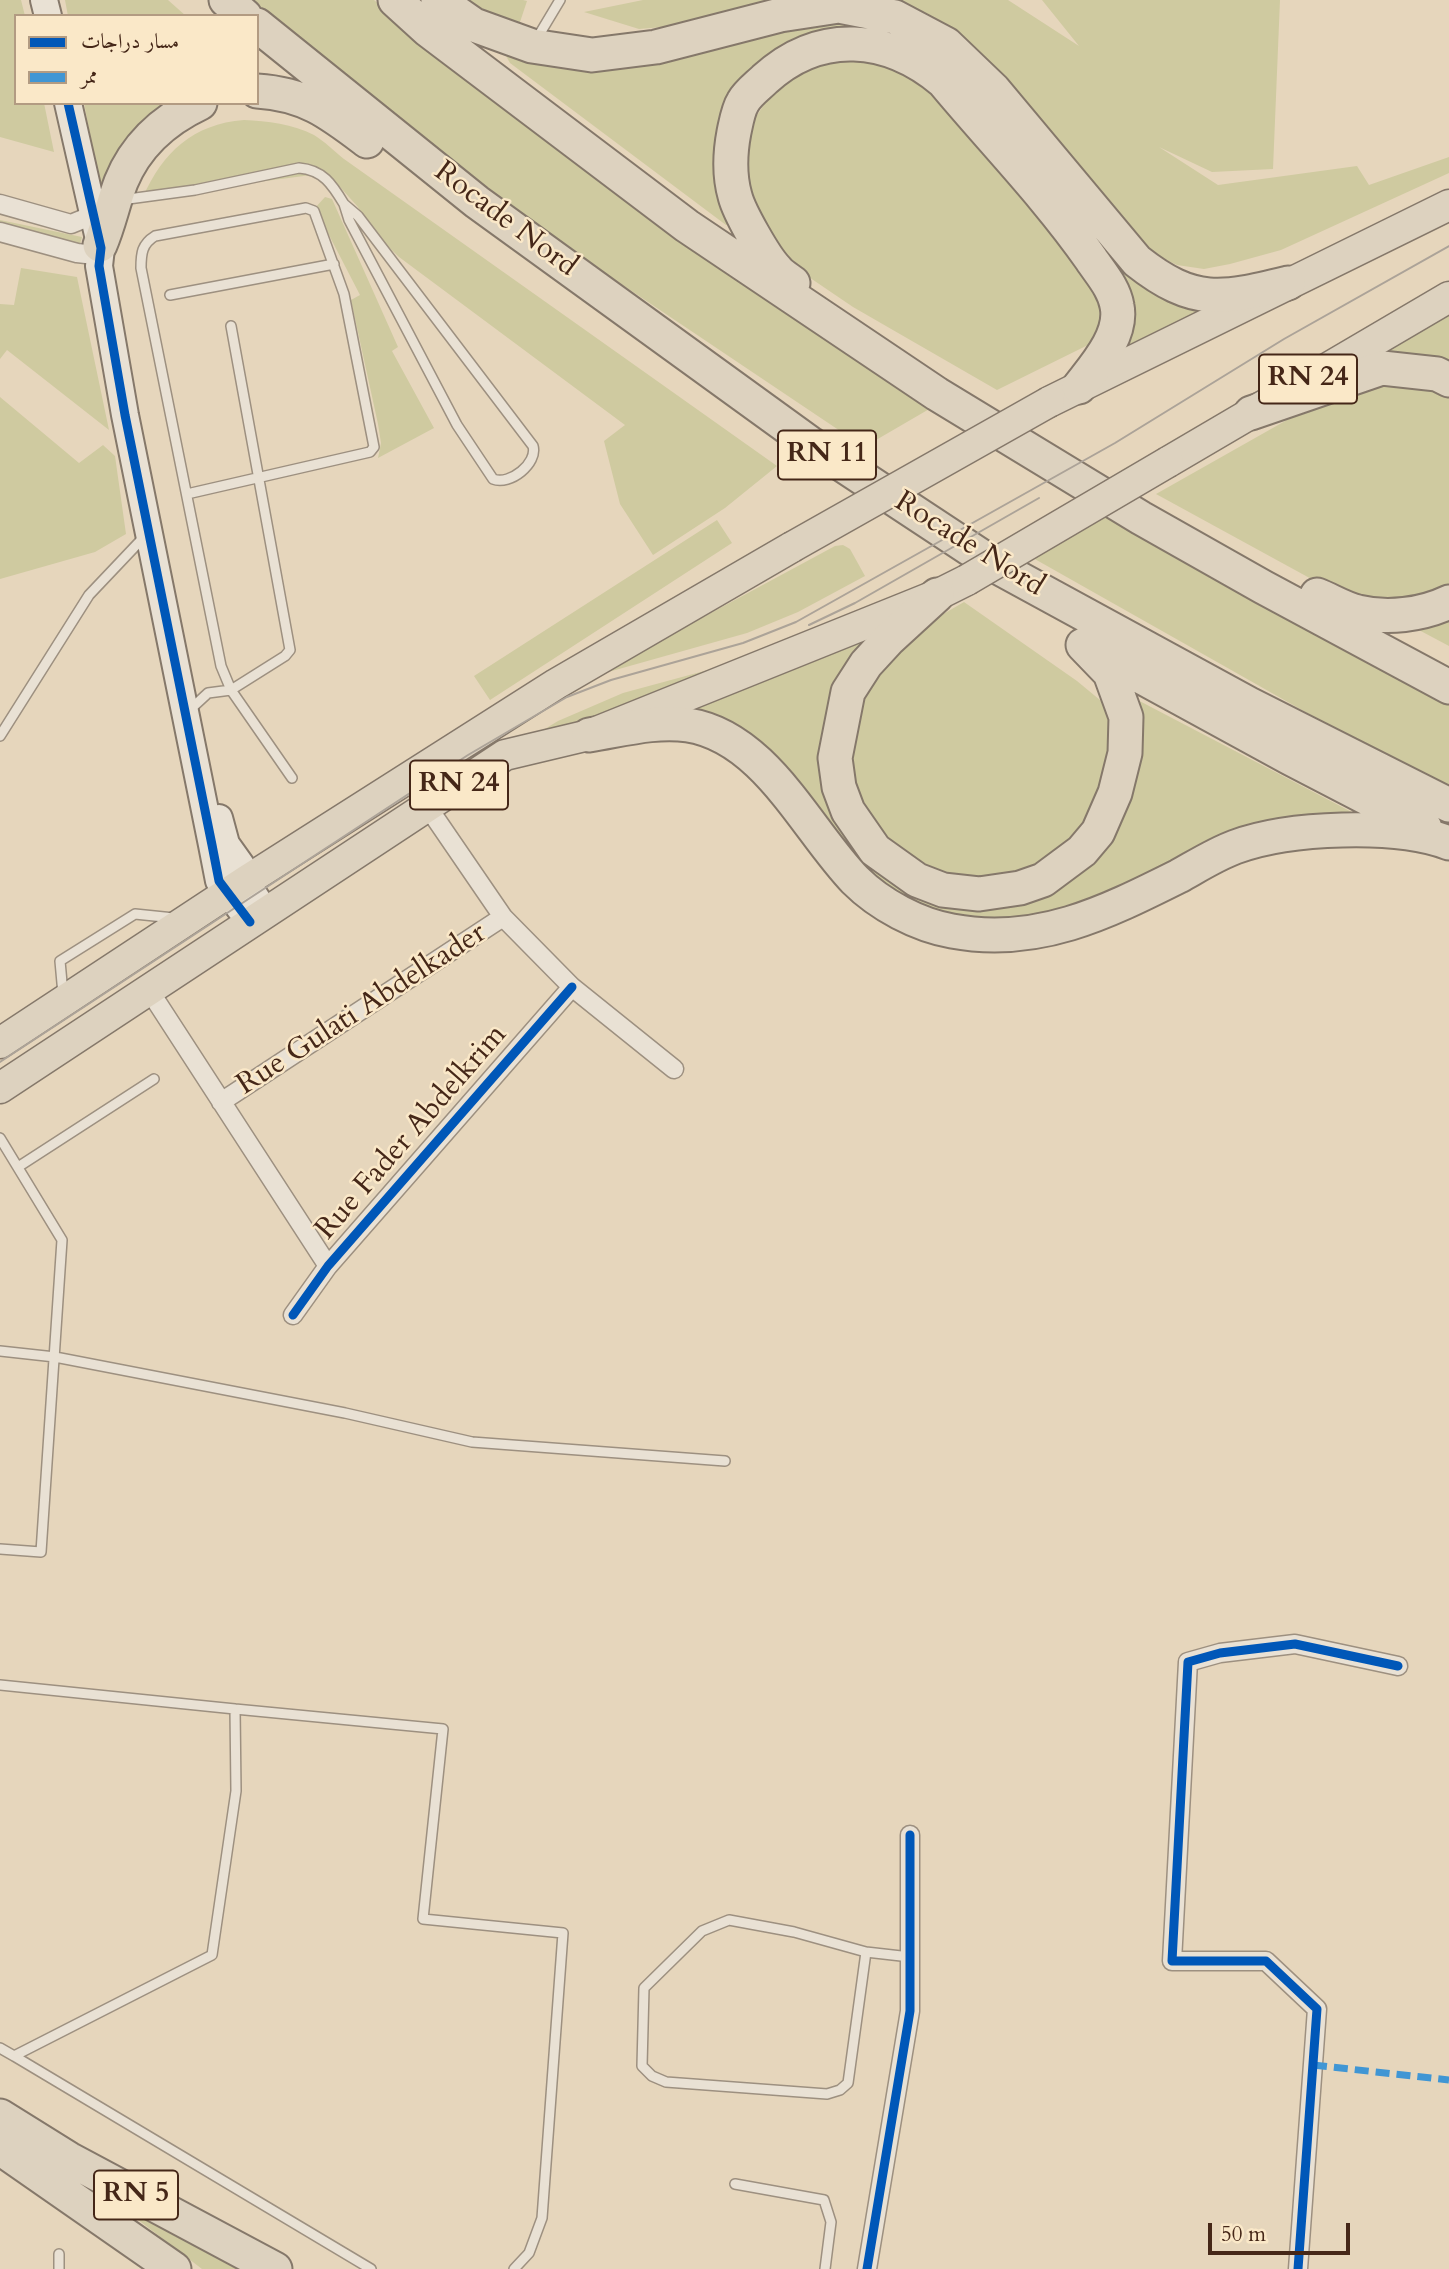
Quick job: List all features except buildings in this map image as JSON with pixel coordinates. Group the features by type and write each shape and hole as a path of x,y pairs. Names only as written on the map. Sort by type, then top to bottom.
{"highway":[{"path":"226,0 244,14"},
{"path":"395,0 428,30 687,226 937,394 1140,518 1274,594 1449,687"},
{"path":"438,0 474,25 532,46 592,55 643,48 780,15 839,6 895,17 946,44 994,90 1137,261 1155,275 1188,292 1210,296 1242,294 1289,283"},
{"name":"Rocade Nord","path":"259,27 477,202 811,444 1003,569 1249,704 1449,805"},
{"path":"937,394 776,269 746,222 735,198 732,147 742,103 775,70 798,54 821,47 852,43 901,53 926,66 943,81 1077,239 1109,285 1118,308 1115,331 1101,357 1079,387"},
{"path":"259,91 293,96 317,105 437,192 463,201 477,202"},
{"path":"102,227 125,172 144,143 170,119 196,105"},
{"path":"1251,412 1382,368 1437,374 1449,380"},
{"path":"1140,518 1230,554 1358,612 1405,615 1449,602"},
{"path":"937,595 874,656 848,692 835,758 839,787 848,811 876,850 917,880 943,890 979,894 1020,888 1064,866 1082,851 1098,832 1118,780 1125,753 1126,717 1110,673 1003,569"},
{"path":"1083,645 1449,841"},
{"path":"589,735 656,724 689,725 726,738 755,758 856,881 917,920 950,931 977,935 1002,937 1062,927 1123,904 1235,847 1271,837 1321,831 1382,831 1431,836 1449,841"},
{"name":"RN 5","path":"0,2116 69,2158 275,2269"},
{"name":"RN 5","path":"0,2148 174,2269"}],"main road":[{"name":"RN 24","path":"0,1043 237,887 556,684 792,547 1049,402 1449,205"},
{"name":"RN 24","path":"0,1088 505,755 589,735 937,595 967,580 1449,296"}],"street":[{"path":"69,105 102,227 149,503 224,837 241,864 237,887"},
{"path":"0,204 71,224 102,227"},
{"path":"0,232 86,254 102,227"},
{"path":"149,503 150,531 216,874 237,887 258,917"},
{"path":"427,806 503,917 572,987 674,1069"},
{"name":"Rue Gulati Abdelkader","path":"221,1102 503,917"},
{"name":"Rue Fader Abdelkrim","path":"293,1315 328,1266 572,987"},
{"path":"149,990 328,1266"},
{"path":"1298,2269 1317,2009 1266,1961 1172,1961 1188,1662 1220,1653 1295,1644 1398,1666"},
{"path":"867,2269 910,2011 910,1835"}],"lane":[{"path":"532,46 560,0"},
{"path":"102,227 206,188 299,168 316,171 330,181 344,204 349,220 457,425 493,479 509,479 532,461 535,453 533,446 366,226 344,204"},
{"path":"187,495 370,452 374,447 344,294 314,211 306,208 155,236 146,242 141,253 141,268 221,666 231,690 292,778"},
{"path":"170,295 334,264"},
{"path":"195,705 208,693 231,690 285,656 290,650 231,326"},
{"path":"0,736 89,595 150,531"},
{"path":"18,1167 154,1079"},
{"path":"0,1138 62,1240 41,1552 0,1549"},
{"path":"0,1352 55,1357 345,1413 472,1442 725,1461"},
{"path":"0,1685 443,1729 423,1920 563,1933 542,2218 529,2253 514,2269"},
{"path":"14,2056 212,1955 236,1791 235,1709"},
{"path":"866,1952 849,2083 840,2090 827,2094 666,2082 652,2076 642,2066 644,1988 702,1931 729,1920 794,1933 866,1952 910,1958"},
{"path":"0,2048 371,2269"},
{"path":"735,2184 824,2200 831,2222 825,2269"},
{"path":"59,2254 59,2269"}],"shaded area":[{"path":"0,0 21,0 24,14 14,14 14,105 44,105 54,152 0,137"},
{"path":"65,0 168,0 184,14 68,14"},
{"path":"249,0 374,0 433,49 931,408 864,447 499,202 375,106"},
{"path":"451,0 523,0 527,1 518,28"},
{"path":"643,0 780,0 675,26 639,29 584,12"},
{"path":"884,0 1008,0 1079,46 1042,0 1280,0 1273,169 1212,172 1159,147 1218,185 1357,166 1369,185 1449,157 1449,173 1281,250 1204,269 1177,265 1149,252 974,52 945,24"},
{"path":"836,23 890,31 928,49 964,79 1033,161 1149,279 1181,297 1200,301 1236,300 1111,361 1121,322 1119,283 1043,182 963,85 941,65 896,42 872,37 822,38 798,45 756,72 728,107 718,143 721,182 732,224 726,225 510,63 506,56 512,52 575,64 613,65 669,57 780,32"},
{"path":"849,58 895,66 938,94 1100,287 1103,318 1098,333 1088,345 997,390 853,307 797,269 776,248 744,180 749,127 772,93 805,66"},
{"path":"84,105 178,105 102,198"},
{"path":"244,120 289,126 318,137 344,159 777,466 725,508 653,555 620,504 604,441 625,425 399,257 368,227 358,207 340,187 319,174 143,197 160,167 182,143 210,127"},
{"path":"325,197 332,199 398,347 392,351 434,428 378,458 381,443 378,424 351,300 360,295 315,208"},
{"path":"0,220 82,237 80,244 0,227"},
{"path":"21,268 77,277 109,430 7,350 0,359 0,304 14,305"},
{"path":"1449,315 1449,366 1374,357"},
{"path":"1400,381 1449,394 1449,587 1409,603 1348,599 1156,494 1317,403 1357,387"},
{"path":"0,397 79,463 103,445 115,456 126,534 95,552 0,579"},
{"path":"1107,515 1288,620 1449,701 1449,785 1332,727 1033,558"},
{"path":"717,520 732,543 490,700 474,676"},
{"path":"843,545 850,549 865,576 798,612 747,633 594,676 835,546"},
{"path":"964,602 1077,681 1106,705 1113,723 1107,781 1078,837 1033,874 952,884 874,837 845,764 863,688 914,631"},
{"path":"1449,619 1449,646 1417,629"},
{"path":"889,627 829,783 949,907 984,909 1013,904 1072,879 1130,696 1365,819 1096,906 964,925 881,889 782,773 661,713"},
{"path":"719,667 664,697 515,747 558,721 623,693"},
{"path":"124,2209 237,2269 202,2269"}],"tram line":[{"path":"0,1062 468,755 567,697 611,680 743,643 796,622 1115,443 1284,339 1449,246"},
{"path":"809,625 855,603 1039,498"}],"marked path":[{"path":"1313,2065 1449,2080"}],"cycle path":[{"path":"68,105 101,248 99,266 125,415 219,881 250,922"},
{"path":"293,1315 328,1266 572,987"},
{"path":"1298,2269 1317,2009 1266,1961 1172,1961 1188,1662 1220,1653 1295,1644 1398,1666"},
{"path":"867,2269 910,2011 910,1835"}]}
